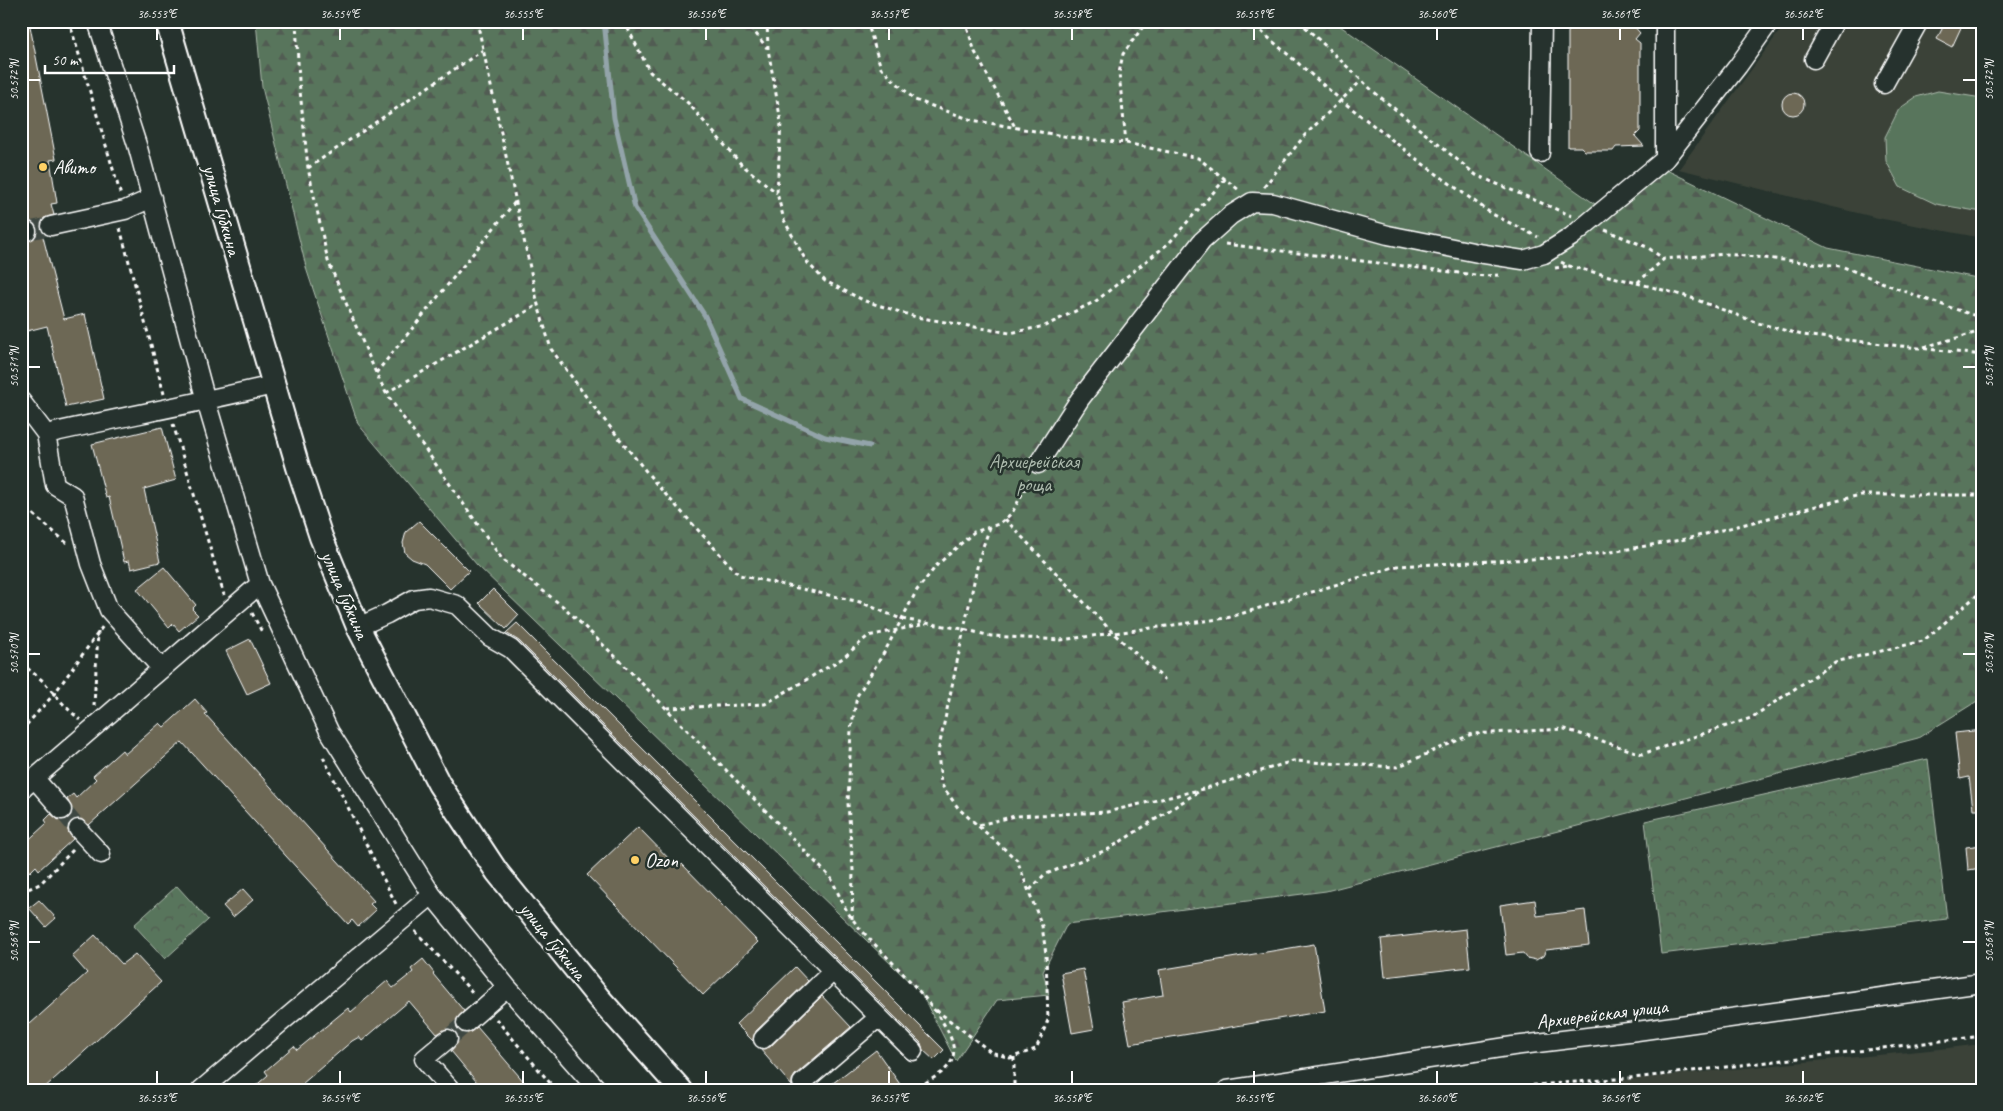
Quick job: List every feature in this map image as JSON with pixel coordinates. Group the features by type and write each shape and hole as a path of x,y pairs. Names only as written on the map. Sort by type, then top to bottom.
{"main road":[{"name":"улица Губкина","path":"167,21 298,468 321,537 358,627 439,784 498,872 598,997 681,1090"}],"street":[{"path":"1540,153 1542,21"},
{"path":"1664,21 1665,159"},
{"path":"1814,59 1835,21"},
{"path":"1884,84 1919,21"},
{"path":"92,22 138,148 206,401 260,584 329,731 432,895 507,987 598,1090"},
{"path":"1038,464 1080,399 1202,241 1231,215 1252,202 1273,204 1388,235 1478,253 1523,260 1550,256 1665,159 1738,66 1765,23"},
{"path":"52,226 125,210 152,198"},
{"path":"46,434 206,401 273,385"},
{"path":"21,402 46,434 55,485 73,496 91,564 112,613 161,668"},
{"path":"62,810 28,785 260,584"},
{"path":"358,627 414,599 429,597 457,605 490,637 511,649 913,1051"},
{"path":"82,833 100,854"},
{"path":"201,1090 432,895"},
{"path":"763,1038 833,971"},
{"name":"Архиерейская улица","path":"1227,1090 1294,1085 1513,1046 1637,1031 1982,983"},
{"path":"466,1023 507,987"},
{"path":"802,1083 879,1017"},
{"path":"448,1039 424,1059 451,1090"}],"path":[{"path":"60,21 71,26 92,22"},
{"path":"69,21 125,210 120,228 168,408 229,610"},
{"path":"296,21 299,81 308,168 328,261 386,392 502,559 565,608 623,664 831,878 852,920 907,976 933,1008 953,1040 953,1059 945,1069 920,1086 921,1090"},
{"path":"477,21 538,305 552,349 593,406 658,486 739,575 860,602 901,619 964,629 991,636 1061,640 1227,618 1397,566 1570,557 1611,552 1686,539 1860,495 1982,495"},
{"path":"624,21 650,72 688,103 741,164 777,194"},
{"path":"746,21 768,49"},
{"path":"767,21 768,49 781,122 777,194 784,220 806,261 825,281 865,301 916,317 1010,333 1045,326 1096,301 1169,242 1226,178"},
{"path":"867,21 881,68 915,100 972,120 1069,137 1126,143 1198,158 1226,178 1252,202 1305,135 1342,101 1361,80"},
{"path":"965,21 975,52 1015,127"},
{"path":"1126,143 1119,72 1123,54 1147,21"},
{"path":"1249,21 1342,101 1492,214 1550,256 1569,266 1689,297 1758,323 1802,335 1982,355"},
{"path":"1299,21 1361,80 1476,175 1648,247 1664,259"},
{"path":"308,168 483,50"},
{"path":"376,373 515,202"},
{"path":"1202,241 1484,276 1503,274"},
{"path":"1637,283 1664,259 1726,254 1841,266 1919,297 1982,318"},
{"path":"1550,256 1569,266"},
{"path":"386,392 538,305"},
{"path":"1921,348 1982,331"},
{"path":"852,920 853,870 848,804 851,730 857,696 896,632 917,590 937,566 974,532 999,524 1012,513 1038,464"},
{"path":"21,504 91,564"},
{"path":"1005,520 1112,632 1165,680"},
{"path":"933,1008 991,1052 1010,1058 1036,1049 1048,1020 1044,935 1030,890 1017,860 959,809 941,784 938,752 979,558 990,527"},
{"path":"979,825 1015,816 1107,812 1203,789 1293,761 1397,767 1472,734 1565,730 1642,754 1751,718 1835,662 1923,641 1982,591"},
{"path":"21,731 54,694 112,613"},
{"path":"666,708 765,704 843,658 868,636 896,632 928,624"},
{"path":"92,730 98,632"},
{"path":"21,663 43,681 66,707 92,730"},
{"path":"1030,890 1044,874 1109,849 1203,789"},
{"path":"21,892 40,884 82,833"},
{"path":"1469,1090 1643,1077 1982,1036"},
{"path":"1014,1057 1014,1090"}],"shaded area":[{"path":"1787,21 1982,21 1982,238 1878,218 1679,169"},
{"path":"1982,1044 1982,1090 1518,1090 1940,1049"}],"green space":[{"name":"Архиерейская роща","path":"256,21 1333,21 1595,204 1652,163 1828,248 1982,279 1982,698 1918,738 1326,891 1067,924 1043,972 1049,995 997,1000 956,1061 921,993 477,565 358,424 307,271 262,87"},
{"path":"1938,91 1982,98 1982,212 1936,204 1900,187 1886,161 1885,137 1899,109 1916,97"},
{"path":"1928,759 1947,919 1661,954 1645,821"},
{"path":"177,886 208,920 165,959 134,925"}],"building":[{"path":"21,21 29,21 56,159 50,160 57,203 51,204 54,215 44,218 41,223 41,229 64,319 85,314 104,399 66,407 47,326 27,331 21,307 21,243 35,238 37,227 29,221 21,222"},
{"path":"1598,21 1632,24 1640,33 1635,39 1640,43 1640,131 1635,136 1644,146 1616,147 1613,151 1585,151 1581,147 1568,147 1568,32 1576,24 1595,25"},
{"path":"1946,21 1964,21 1952,47 1937,39"},
{"path":"1793,93 1801,96 1804,104 1801,112 1793,115 1785,112 1782,104 1785,96"},
{"path":"162,427 176,480 144,489 160,562 131,569 129,561 124,562 109,497 106,498 92,444"},
{"path":"419,521 469,571 450,589 425,564 412,559 405,553 403,543 406,532"},
{"path":"164,567 196,605 192,609 198,615 179,631 173,624 169,628 137,589"},
{"path":"493,589 519,615 506,629 479,603"},
{"path":"517,623 944,1050 934,1060 923,1050 921,1043 519,641 506,633"},
{"path":"250,639 271,683 247,694 226,651"},
{"path":"195,699 207,713 205,714 374,901 370,904 376,910 358,927 352,920 348,924 182,742 89,825 81,819 71,821 68,825 68,831 73,839 39,870 36,866 30,872 21,863 21,847 47,823 45,820 51,814 59,820 69,818 72,814 72,808 67,799 73,794 76,798 96,779 93,776 122,750 125,754 160,723 164,727"},
{"path":"1982,730 1982,809 1973,809 1969,777 1960,779 1955,733"},
{"path":"638,827 678,868 682,864 758,942 703,995 587,875"},
{"path":"1982,845 1982,868 1968,870 1966,847"},
{"path":"243,889 253,900 233,917 223,906"},
{"path":"39,900 56,918 46,927 29,908"},
{"path":"1535,900 1537,916 1585,910 1589,945 1546,950 1543,956 1536,960 1527,958 1523,953 1506,955 1500,905"},
{"path":"1466,929 1470,967 1385,977 1381,939"},
{"path":"95,935 122,964 135,954 161,982 42,1090 21,1090 21,1014 30,1024 87,973 72,956"},
{"path":"1314,944 1325,1011 1130,1044 1122,1002 1163,995 1159,970"},
{"path":"423,959 464,1011 456,1020 458,1030 462,1033 468,1033 477,1027 531,1090 491,1090 485,1083 481,1087 451,1051 458,1042 456,1032 447,1029 437,1034 409,1001 362,1041 359,1037 352,1041 295,1090 251,1090 268,1075 265,1071 294,1046 297,1050 348,1008 351,1012 387,981 393,988 413,972 411,969"},
{"path":"795,967 808,981 756,1031 753,1041 736,1024"},
{"path":"1083,969 1094,1029 1072,1033 1061,973"},
{"path":"822,996 851,1027 795,1075 792,1080 792,1086 760,1049 770,1047"},
{"path":"876,1050 904,1090 824,1090"}],"waterway":[{"path":"604,21 614,118 635,208 705,316 742,399 825,437 870,446"}],"tunnel":[{"path":"27,231 51,226"},
{"path":"62,810 78,829"},
{"path":"448,1039 466,1023"}],"place":[{"name":"Авито","path":"43,167"},
{"name":"Ozon","path":"635,860"}]}
